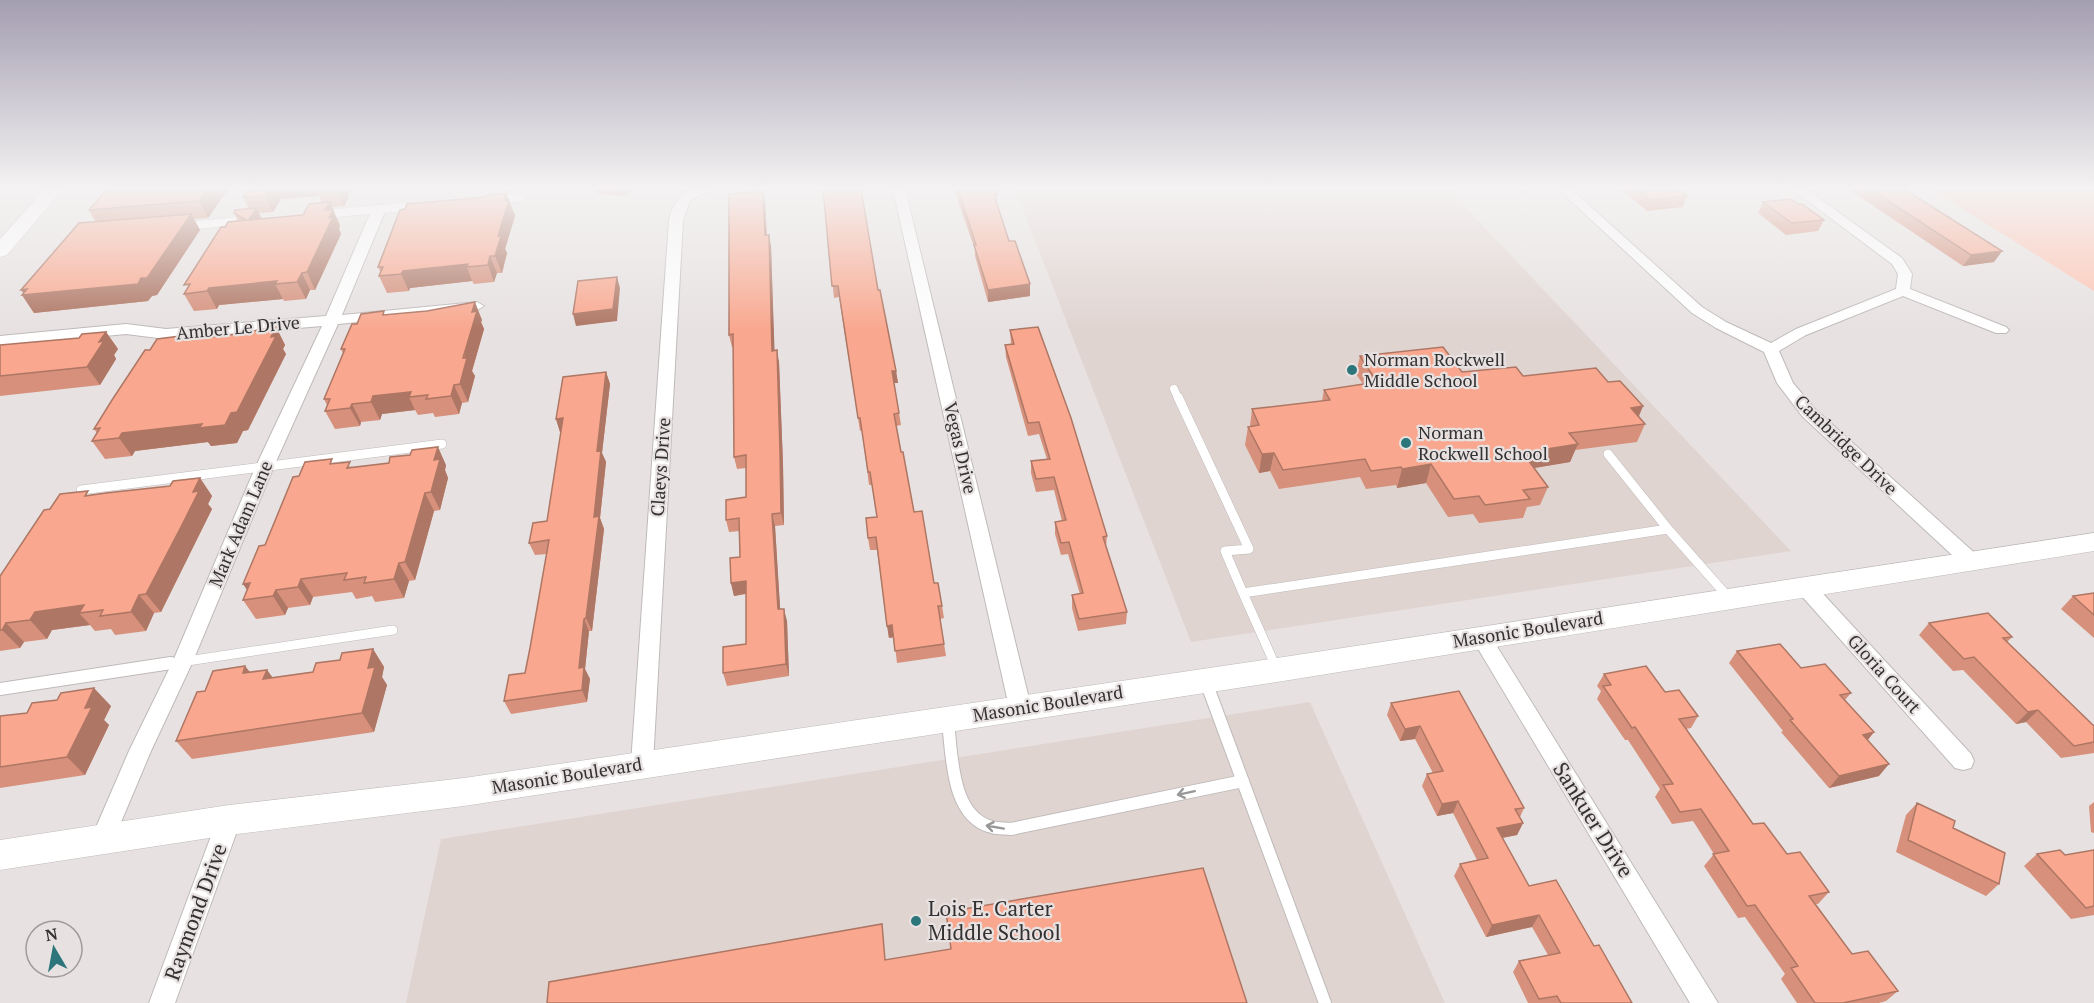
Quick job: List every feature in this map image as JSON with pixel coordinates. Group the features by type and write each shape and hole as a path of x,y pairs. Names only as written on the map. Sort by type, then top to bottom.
{"street":[{"path":"2,247 12,236"},
{"name":"Mark Adam Lane","path":"103,839 368,236"},
{"name":"Claeys Drive","path":"642,764 675,236"},
{"name":"Vegas Drive","path":"910,236 1020,707"},
{"path":"1615,236 1697,310 1721,326 1771,349 1801,332 1903,291 2001,330"},
{"path":"1864,236 1888,253 1905,274 1903,291"},
{"name":"Amber Le Drive","path":"0,341 126,329 178,334 477,306"},
{"name":"Cambridge Drive","path":"1771,349 1778,372 1808,412 1972,562"},
{"name":"Masonic Boulevard","path":"0,855 229,820 464,792 1020,707 1206,681 2094,542"},
{"name":"Gloria Court","path":"1806,588 1963,761"},
{"name":"Sankuer Drive","path":"1481,637 1705,1003"},
{"name":"Raymond Drive","path":"162,1003 229,820"}],"lane":[{"path":"1174,389 1249,549 1225,551 1277,670"},
{"path":"81,490 442,444"},
{"path":"1608,454 1668,529 1729,599"},
{"path":"1243,592 1668,529"},
{"path":"0,689 393,630"},
{"path":"1206,681 1325,1003"},
{"path":"948,719 959,791 966,810 979,823 995,830 1011,829 1243,781"}],"shaded area":[{"name":"Norman Rockwell Middle School","path":"1033,236 1492,236 1791,551 1191,642"},
{"path":"2006,236 2094,236 2094,291"},
{"name":"Lois E. Carter Middle School","path":"1310,702 1445,1003 406,1003 441,839"}],"building":[{"path":"68,236 176,236 147,278 141,278 138,284 22,295 27,289 21,290"},
{"path":"215,236 324,236 307,272 302,273 297,282 275,284 277,281 209,288 207,291 184,294 190,284 184,285"},
{"path":"390,236 501,236 495,256 490,256 488,265 467,267 468,264 379,276 383,267 378,267"},
{"path":"729,236 769,236 772,351 777,350 781,513 772,514 778,609 784,609 786,664 723,673 723,647 746,644 746,581 731,583 730,558 740,557 739,518 726,520 726,500 746,497 746,455 734,457 733,334 729,335"},
{"path":"827,236 869,236 896,371 892,371 899,413 894,414 914,512 922,511 934,583 938,583 942,606 938,606 944,644 895,651 892,625 887,626 876,537 868,538 866,518 877,517 870,472 868,472 860,418 858,418 838,286 832,286"},
{"path":"973,236 1007,236 1009,241 1015,241 1030,284 988,290 974,245 976,245"},
{"path":"1942,236 1978,236 2002,251 1971,255"},
{"path":"617,277 613,309 573,314 578,281"},
{"path":"475,302 472,312 477,311 463,358 467,358 460,384 454,385 451,396 426,399 428,395 409,397 411,392 373,396 371,402 352,404 350,408 325,411 330,399 324,399 345,349 341,349 352,324 357,324 361,314 384,311 383,315 427,311"},
{"path":"276,327 271,337 276,336 237,412 231,413 225,425 199,428 202,424 122,433 119,438 92,441 100,428 94,429 112,400 145,350 150,350 157,339 181,336 179,340 230,335"},
{"path":"1038,327 1071,418 1107,536 1103,537 1127,612 1079,619 1072,595 1083,593 1069,542 1061,543 1055,522 1066,520 1054,477 1036,479 1031,461 1050,459 1039,422 1028,423 1005,345 1014,344 1010,330"},
{"path":"106,332 99,342 104,341 87,367 0,376 0,345 79,338 82,334"},
{"name":"Norman Rockwell School","path":"1443,347 1462,372 1516,367 1523,376 1596,368 1608,382 1620,381 1643,406 1631,408 1645,424 1569,433 1578,444 1523,453 1548,487 1523,490 1530,499 1485,505 1479,496 1454,499 1431,464 1371,471 1365,459 1283,470 1274,453 1262,454 1248,427 1259,425 1252,409 1330,400 1324,390 1377,382 1360,356"},
{"path":"606,372 597,451 601,450 594,517 599,516 579,668 584,667 582,690 504,701 509,675 525,673 530,648 549,540 529,543 533,523 547,521 563,418 556,419 563,377"},
{"path":"438,447 434,460 440,459 431,492 425,493 405,562 399,563 394,579 364,583 366,577 344,580 347,573 301,579 298,587 276,590 273,596 243,600 250,583 243,584 259,546 265,545 293,477 299,476 305,462 332,459 330,464 350,462 347,468 389,463 390,457 410,455 412,450"},
{"path":"200,478 193,492 199,491 182,525 146,594 139,595 131,612 100,616 103,610 79,613 84,605 35,612 30,620 6,623 0,630 0,576 44,510 50,509 60,494 88,491 85,496 170,486 173,481"},
{"path":"2094,593 2094,615 2073,596"},
{"path":"1988,613 2012,637 2003,638 2094,726 2094,742 2074,746 2038,710 2028,712 1974,657 1964,659 1929,623"},
{"path":"1780,644 1801,668 1825,664 1851,693 1840,695 1874,732 1863,735 1889,764 1839,776 1790,720 1793,719 1737,651"},
{"path":"373,649 368,668 375,667 362,713 176,741 197,692 205,691 213,671 245,666 243,673 267,670 263,679 313,672 316,663 340,660 342,653"},
{"path":"1646,666 1665,692 1679,690 1698,716 1679,719 1753,824 1764,823 1787,854 1800,852 1829,892 1809,896 1852,954 1868,951 1898,991 1843,1003 1815,1003 1791,968 1798,966 1755,905 1747,906 1713,854 1729,851 1701,809 1680,812 1663,785 1673,784 1635,727 1632,728 1603,686 1611,685 1604,674"},
{"path":"94,688 85,708 92,707 67,757 0,767 0,716 27,713 32,703 57,700 61,693"},
{"path":"1459,691 1524,808 1515,809 1523,823 1497,828 1529,886 1556,880 1594,946 1599,945 1632,1003 1561,1003 1557,996 1539,999 1519,961 1560,953 1539,915 1492,925 1460,864 1488,858 1458,801 1442,804 1427,774 1443,771 1420,726 1405,729 1391,703"},
{"path":"1917,803 1955,821 1953,828 2005,853 1999,884 1908,840"},
{"path":"2060,850 2065,855 2094,850 2094,906 2086,908 2037,854"},
{"path":"1203,868 1247,1003 547,1003 549,982 882,924 885,960 951,949 946,912"}],"place":[{"name":"Norman Rockwell Middle School","path":"1352,370"},
{"name":"Norman Rockwell School","path":"1406,443"},
{"name":"Lois E. Carter Middle School","path":"916,921"}]}
